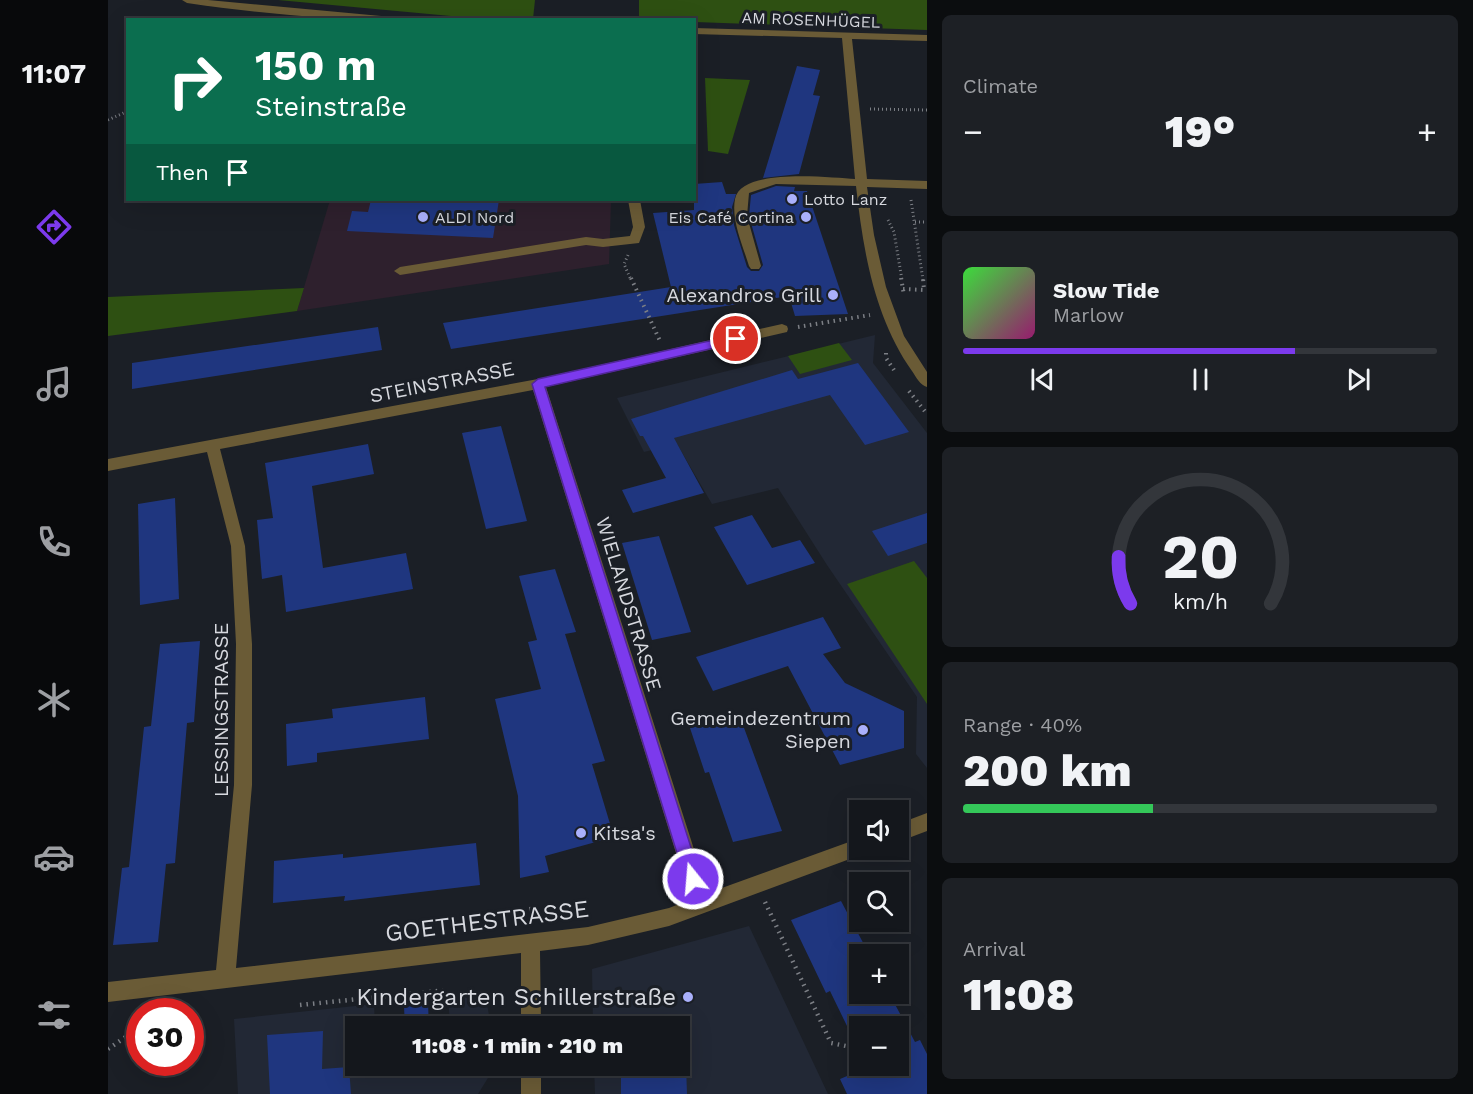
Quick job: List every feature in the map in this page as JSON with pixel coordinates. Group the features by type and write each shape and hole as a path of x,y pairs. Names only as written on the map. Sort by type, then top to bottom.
{"street":[{"path":"187,0 369,18"},
{"name":"AM ROSENHÜGEL","path":"696,31 927,38"},
{"path":"847,36 851,108 873,265 886,312 927,382"},
{"path":"755,266 743,228 741,196 744,192 776,180 927,185"},
{"path":"400,271 586,241 603,243 635,240 639,227 634,201"},
{"name":"STEINSTRASSE","path":"108,465 538,384 782,329"},
{"name":"WIELANDSTRASSE","path":"538,384 693,879 704,905"},
{"name":"LESSINGSTRASSE","path":"212,445 238,546 244,644 243,785 225,978"},
{"path":"909,829 927,822"},
{"name":"GOETHESTRASSE","path":"108,992 610,931 669,917 849,851"},
{"path":"530,942 531,1016"},
{"path":"531,1076 531,1094"}],"path":[{"path":"851,108 927,110"},
{"path":"108,120 126,112"},
{"path":"903,289 926,290 909,184"},
{"path":"888,220 894,232 904,295"},
{"path":"915,222 927,222"},
{"path":"635,240 624,264 666,355"},
{"path":"782,329 886,312"},
{"path":"757,886 831,1043 849,1047"},
{"path":"465,918 531,909"},
{"path":"300,1005 447,990"},
{"path":"108,1049 126,1037"}],"shaded area":[{"path":"330,201 611,201 609,264 297,311"},
{"path":"875,335 873,363 927,433 927,768 916,754 917,697 827,565 778,488 712,504 677,444 644,452 617,398"},
{"name":"Kindergarten Schillerstraße","path":"749,926 828,1094 595,1094 594,1076 690,1076 690,1016 593,1016 592,969"},
{"path":"485,993 489,1016 449,1016 448,996"},
{"path":"374,1004 375,1016 345,1016 345,1076 489,1076 478,1094 238,1094 234,1019"}],"green space":[{"path":"278,0 535,0 533,18 472,18"},
{"path":"639,0 927,0 927,30 696,22 696,18 639,18"},
{"path":"705,78 750,80 728,154 708,151"},
{"path":"304,288 297,311 108,336 108,297"},
{"path":"839,343 852,360 800,374 788,356"},
{"path":"914,561 927,578 927,704 847,584"}],"building":[{"path":"797,66 820,70 813,95 820,96 799,174 763,178"},
{"path":"722,182 726,194 736,194 732,207 734,225 747,267 751,271 759,271 763,265 749,216 751,195 776,186 795,187 794,191 807,191 848,314 795,316 789,296 451,349 443,323 671,287 653,213 694,210 696,184"},
{"name":"ALDI Nord","path":"371,201 499,201 493,238 347,231 352,211 368,212"},
{"path":"378,327 382,350 132,389 132,363"},
{"path":"858,363 909,432 865,445 830,395 674,438 704,493 633,513 622,490 666,478 631,419 792,370 798,379"},
{"path":"501,426 527,521 486,529 462,433"},
{"path":"368,444 374,474 312,486 323,568 406,553 413,589 286,612 282,575 262,579 257,520 273,518 265,463"},
{"path":"175,498 179,599 140,605 138,504"},
{"path":"927,513 927,543 888,556 872,531"},
{"path":"752,515 772,548 800,540 815,563 747,585 714,527"},
{"path":"659,536 691,632 652,640 622,543"},
{"path":"555,569 576,632 565,634 605,761 592,764 614,837 545,856 549,872 520,878 518,796 495,699 541,689 528,642 537,640 519,576"},
{"path":"823,617 841,648 823,654 845,683 904,711 904,748 840,765 788,666 713,691 696,657"},
{"path":"200,641 194,722 187,723 175,863 166,864 158,942 113,945 122,868 129,867 144,727 151,726 160,644"},
{"path":"425,697 429,739 317,753 317,762 287,766 286,724 333,718 332,709"},
{"path":"740,717 782,831 733,842 709,772 705,773 690,728"},
{"path":"476,843 480,885 344,901 345,896 273,903 274,861 343,854 343,858"},
{"path":"841,901 849,916 849,932 857,932 864,944 849,944 849,1004 895,1004 901,1016 849,1016 849,1026 847,1026 830,991 826,993 791,920"},
{"path":"428,1004 429,1016 404,1016 404,1007"},
{"path":"323,1031 322,1069 345,1067 345,1076 350,1076 351,1094 270,1094 267,1035"},
{"path":"909,1031 915,1042 920,1040 927,1054 927,1094 847,1094 840,1079 849,1075 909,1076"},
{"path":"621,1076 686,1076 687,1094 621,1094"}],"place":[{"name":"Lotto Lanz","path":"792,199"},
{"name":"ALDI Nord","path":"423,217"},
{"name":"Eis Café Cortina","path":"806,217"},
{"name":"Alexandros Grill","path":"833,295"},
{"name":"Gemeindezentrum Siepen","path":"863,730"},
{"name":"Kitsa's","path":"581,833"},
{"name":"Kindergarten Schillerstraße","path":"688,997"}],"route":[{"path":"693,879 538,384 736,339"}]}
